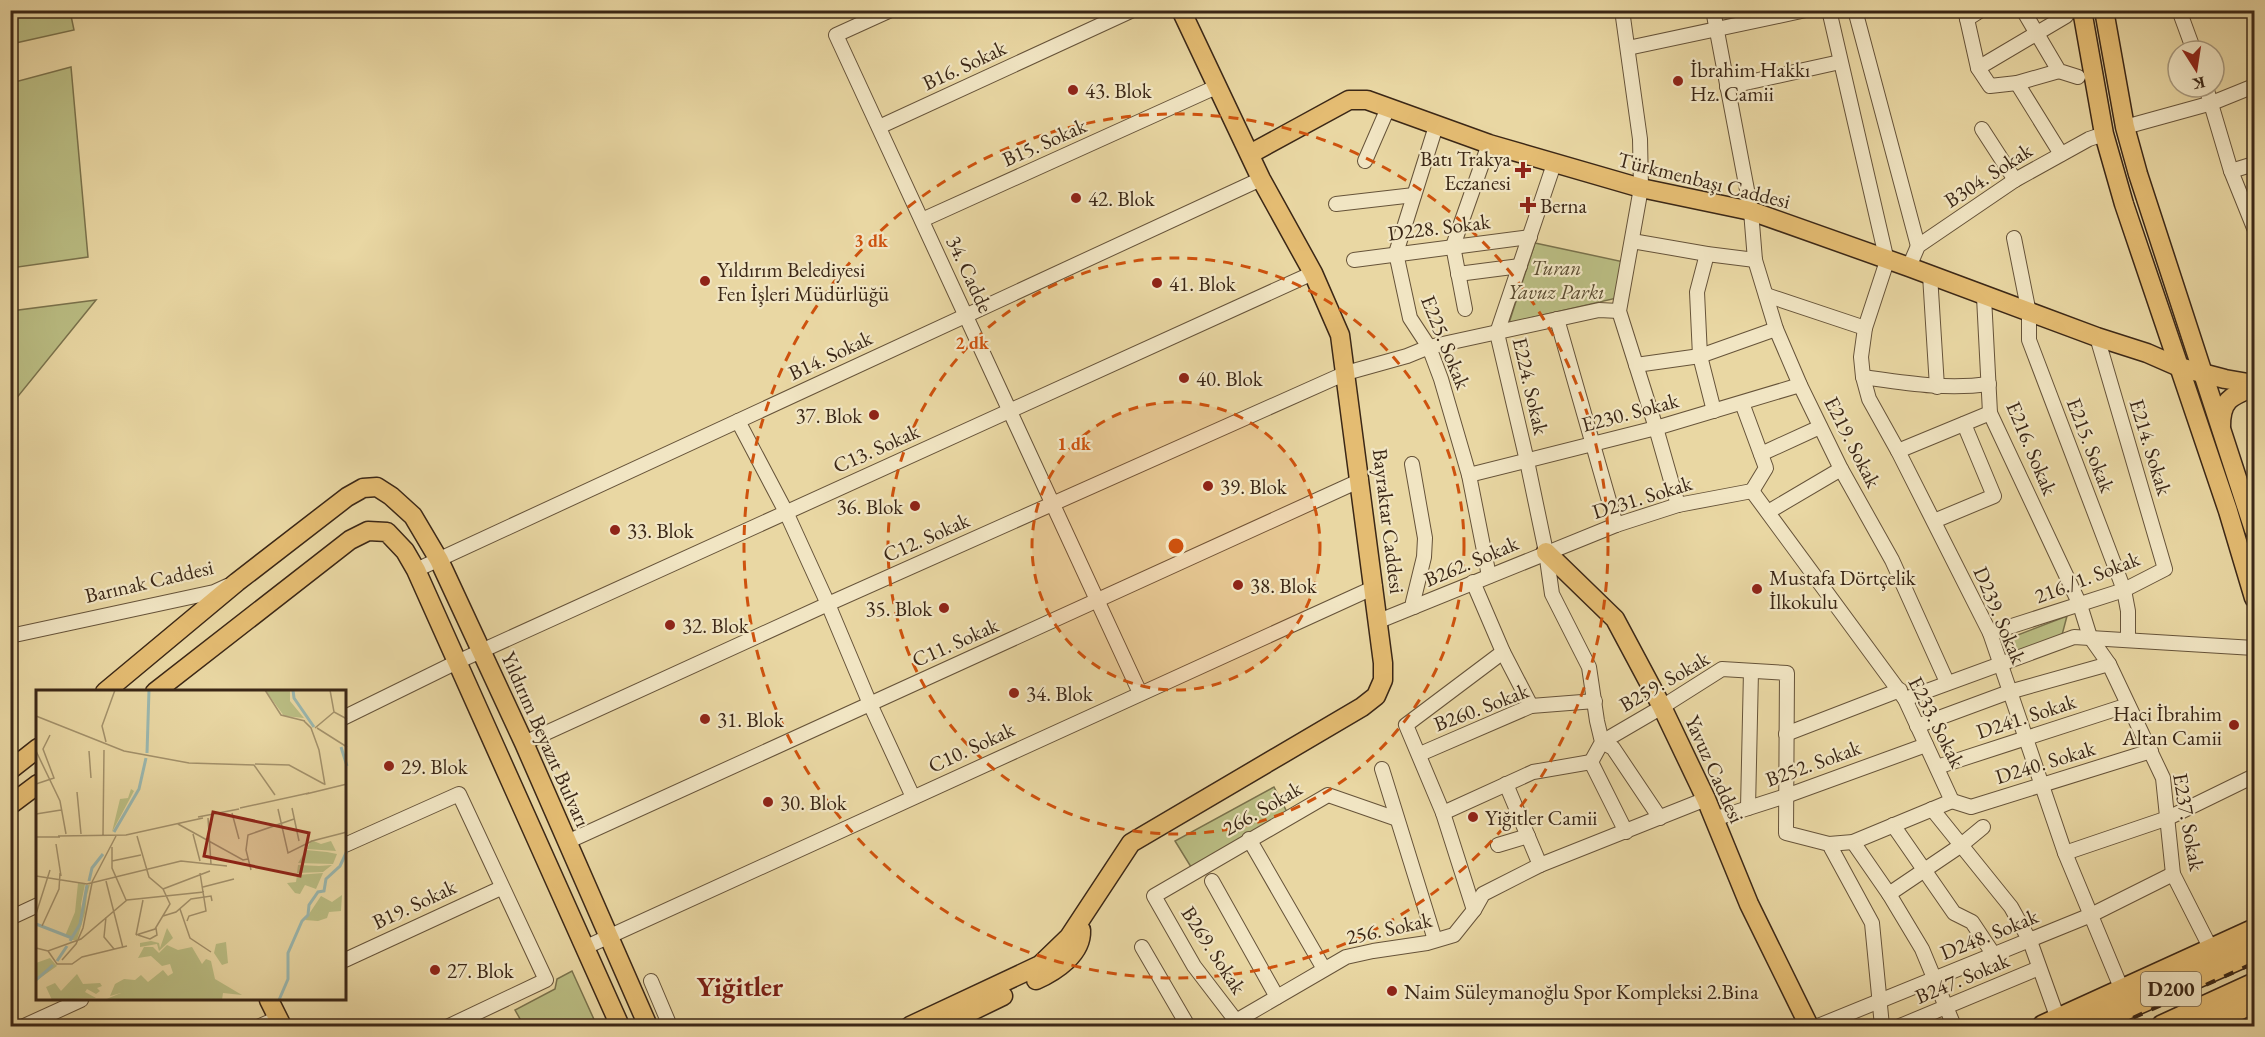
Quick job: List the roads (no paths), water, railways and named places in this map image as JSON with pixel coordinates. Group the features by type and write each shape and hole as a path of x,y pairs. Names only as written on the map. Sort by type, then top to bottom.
{"highway":[{"path":"2051,1023 2254,930"},
{"name":"D200","path":"2087,1026 2254,952"},
{"name":"D200","path":"2162,1026 2254,984"},
{"path":"2202,1026 2231,1021 2254,1002"}],"main road":[{"name":"Bayraktar Caddesi","path":"910,1026 1040,965 1069,937 1131,843 1362,707 1376,696 1383,680 1375,587 1340,335 1313,273 1262,179 1181,10"},
{"path":"2104,10 2125,127 2138,174 2254,530"},
{"path":"2074,13 2104,134 2254,598"},
{"name":"Türkmenbaşı Caddesi","path":"1250,154 1349,100 1367,100 1436,126 1554,164 1641,188 1751,211 1909,267 1984,297 2147,353 2179,367 2254,385"},
{"path":"2221,431 2221,413 2226,402 2254,385"},
{"name":"Yıldırım Beyazıt Bulvarı","path":"377,487 403,505 413,516 439,560 524,743 648,1026"},
{"name":"Barınak Caddesi","path":"237,582 347,497 363,488 377,487"},
{"path":"158,690 350,540 368,531 387,532 405,551 416,570 620,1026"},
{"name":"Yavuz Caddesi","path":"1546,552 1615,619 1662,707 1706,799 1749,903 1809,1026"},
{"path":"107,690 237,582"},
{"path":"10,770 36,750"},
{"path":"10,804 36,784"},
{"path":"941,1026 1046,975 1064,963 1080,943 1081,919"},
{"path":"270,1001 280,1022"}],"street":[{"name":"34. Cadde","path":"891,10 836,35 1140,693"},
{"name":"B16. Sokak","path":"879,127 1133,10"},
{"path":"1622,10 1640,139 1641,188 1619,311 1678,505"},
{"name":"E219. Sokak","path":"1713,10 1751,211 1755,260 1776,329 1800,385 1841,469 1892,560 1947,682"},
{"path":"1628,48 1716,29 1775,13 1806,10"},
{"path":"1828,10 1887,261"},
{"path":"1855,10 1918,246 1909,267"},
{"path":"1981,10 1966,15 1978,68 1990,86 2017,83 2059,71 2078,77"},
{"path":"2024,10 2059,71"},
{"path":"2179,10 2189,39"},
{"path":"1978,68 2074,13"},
{"path":"1727,87 1840,62"},
{"path":"2017,83 2061,154"},
{"path":"2125,127 2212,103 2254,86"},
{"name":"B15. Sokak","path":"922,220 1216,87"},
{"path":"2210,99 2231,171 2254,228"},
{"path":"1365,161 1388,108"},
{"name":"E225. Sokak","path":"1436,126 1396,253 1410,318 1429,347 1441,379 1469,475 1489,576"},
{"path":"1982,129 2015,180"},
{"name":"B304. Sokak","path":"1918,246 2015,180 2061,154 2104,134"},
{"path":"1465,309 1453,246 1489,144"},
{"name":"E224. Sokak","path":"1554,164 1497,333 1527,461 1546,552 1552,594 1589,667 1602,742"},
{"path":"2231,171 2254,164"},
{"name":"B14. Sokak","path":"416,570 1262,179"},
{"path":"1336,204 1414,195"},
{"name":"D228. Sokak","path":"1354,260 1530,237"},
{"name":"E215. Sokak","path":"2014,238 2029,313 2029,340 2124,590 2128,611 2128,639"},
{"path":"1632,241 1707,255 1755,260"},
{"path":"1707,255 1697,292 1701,356 1714,411"},
{"name":"D239. Sokak","path":"1887,261 1865,327 1861,357 1869,399 1898,451 1990,633 2065,853 2122,990"},
{"path":"1458,274 1520,266"},
{"name":"C13. Sokak","path":"346,717 457,662 1313,273"},
{"path":"1930,275 1937,387"},
{"path":"1766,295 1865,327"},
{"name":"E216. Sokak","path":"1984,297 1990,413 2080,605"},
{"name":"C12. Sokak","path":"524,743 828,604 1346,373 1407,356 1429,347 1599,310 1619,311"},
{"path":"1557,320 1616,525"},
{"path":"1636,365 1701,356 1776,329"},
{"name":"E214. Sokak","path":"2097,337 2164,569"},
{"path":"1863,377 1937,387 1963,388 1989,384"},
{"name":"E230. Sokak","path":"1469,475 1656,428 1800,385"},
{"path":"1742,404 1763,461"},
{"path":"1898,451 1990,413"},
{"path":"738,421 786,512 913,797"},
{"path":"1934,521 1994,496 1964,424"},
{"path":"1752,491 1763,461 1820,427"},
{"path":"1412,464 1425,538 1424,557 1413,602 1414,607"},
{"path":"1768,512 1841,469"},
{"name":"C11. Sokak","path":"567,842 1361,480"},
{"name":"D231. Sokak","path":"1546,552 1616,525 1678,505 1752,491"},
{"name":"E233. Sokak","path":"1752,491 1902,694 1952,801"},
{"name":"B262. Sokak","path":"1379,621 1546,552"},
{"name":"216./1. Sokak","path":"1990,633 2124,590 2164,569"},
{"name":"Barınak Caddesi","path":"10,636 214,592 237,582"},
{"path":"1473,582 1503,652 1531,706"},
{"name":"C10. Sokak","path":"586,947 1375,587"},
{"name":"E237. Sokak","path":"2080,605 2090,637 2109,664 2163,778 2173,874 2211,949"},
{"path":"1952,801 1853,842 1829,844 1786,832 1786,734 1902,694 1947,682 2074,637 2254,648"},
{"path":"1474,910 1443,813 1406,725 1503,652"},
{"path":"1917,726 2009,692 2109,664"},
{"name":"B259. Sokak","path":"1602,742 1722,669 1787,673 1786,734"},
{"path":"1748,808 1751,671"},
{"name":"B260. Sokak","path":"1420,754 1531,706 1595,701"},
{"name":"D241. Sokak","path":"1937,767 2128,705"},
{"path":"1592,762 1602,742 1613,748 1660,818"},
{"name":"B252. Sokak","path":"1714,819 1786,796 1926,745"},
{"name":"D240. Sokak","path":"1952,801 1971,807 2151,751"},
{"path":"1443,813 1533,772 1592,762"},
{"path":"1592,762 1626,832"},
{"path":"1382,769 1435,940"},
{"path":"2065,853 2168,818 2254,776"},
{"path":"1506,784 1540,866"},
{"path":"346,845 459,794 546,981 449,1026"},
{"name":"266. Sokak","path":"1154,896 1328,795 1397,819"},
{"name":"256. Sokak","path":"1238,1024 1277,997 1346,957 1427,943 1454,935 1474,910 1483,894 1540,866 1706,799"},
{"path":"1932,810 2011,907 2030,941 2039,968 2051,1023"},
{"path":"1893,825 1954,913 1972,922 1994,955"},
{"path":"1889,894 1960,846 1983,827"},
{"path":"1498,845 1528,836"},
{"path":"1249,839 1324,969"},
{"path":"1853,842 1889,894 1922,949 1954,1026"},
{"path":"1829,844 1872,923 1882,1026"},
{"name":"D248. Sokak","path":"1818,1026 2091,915 2173,874"},
{"path":"1212,881 1277,997"},
{"name":"B19. Sokak","path":"346,960 501,888"},
{"name":"B269. Sokak","path":"1154,896 1194,966 1238,1024"},
{"path":"10,918 36,906"},
{"path":"1142,947 1188,1026"},
{"name":"B247. Sokak","path":"1900,1026 2039,968"},
{"path":"651,981 670,1026"},
{"path":"24,1026 77,1001"},
{"path":"260,1026 280,1022"}],"railway":[{"path":"2115,1026 2254,963"}],"place":[{"name":"İbrahim Hakkı Hz. Camii","path":"1678,81"},
{"name":"43. Blok","path":"1073,90"},
{"name":"Batı Trakya Eczanesi","path":"1523,170"},
{"name":"42. Blok","path":"1076,198"},
{"name":"Berna","path":"1528,205"},
{"name":"Yıldırım Belediyesi Fen İşleri Müdürlüğü","path":"705,281"},
{"name":"41. Blok","path":"1157,283"},
{"name":"40. Blok","path":"1184,378"},
{"name":"37. Blok","path":"874,415"},
{"name":"39. Blok","path":"1208,486"},
{"name":"36. Blok","path":"915,506"},
{"name":"33. Blok","path":"615,530"},
{"name":"38. Blok","path":"1238,585"},
{"name":"Mustafa Dörtçelik İlkokulu","path":"1757,589"},
{"name":"35. Blok","path":"944,608"},
{"name":"32. Blok","path":"670,625"},
{"name":"34. Blok","path":"1014,693"},
{"name":"31. Blok","path":"705,719"},
{"name":"Haci İbrahim Altan Camii","path":"2234,725"},
{"name":"29. Blok","path":"389,766"},
{"name":"30. Blok","path":"768,802"},
{"name":"Yiğitler Camii","path":"1473,817"},
{"name":"27. Blok","path":"435,970"},
{"name":"Naim Süleymanoğlu Spor Kompleksi 2.Bina","path":"1392,991"}],"district":[{"name":"Yiğitler","path":"740,986"}],"park label":[{"name":"Turan Yavuz Parkı","path":"1556,279"}]}
